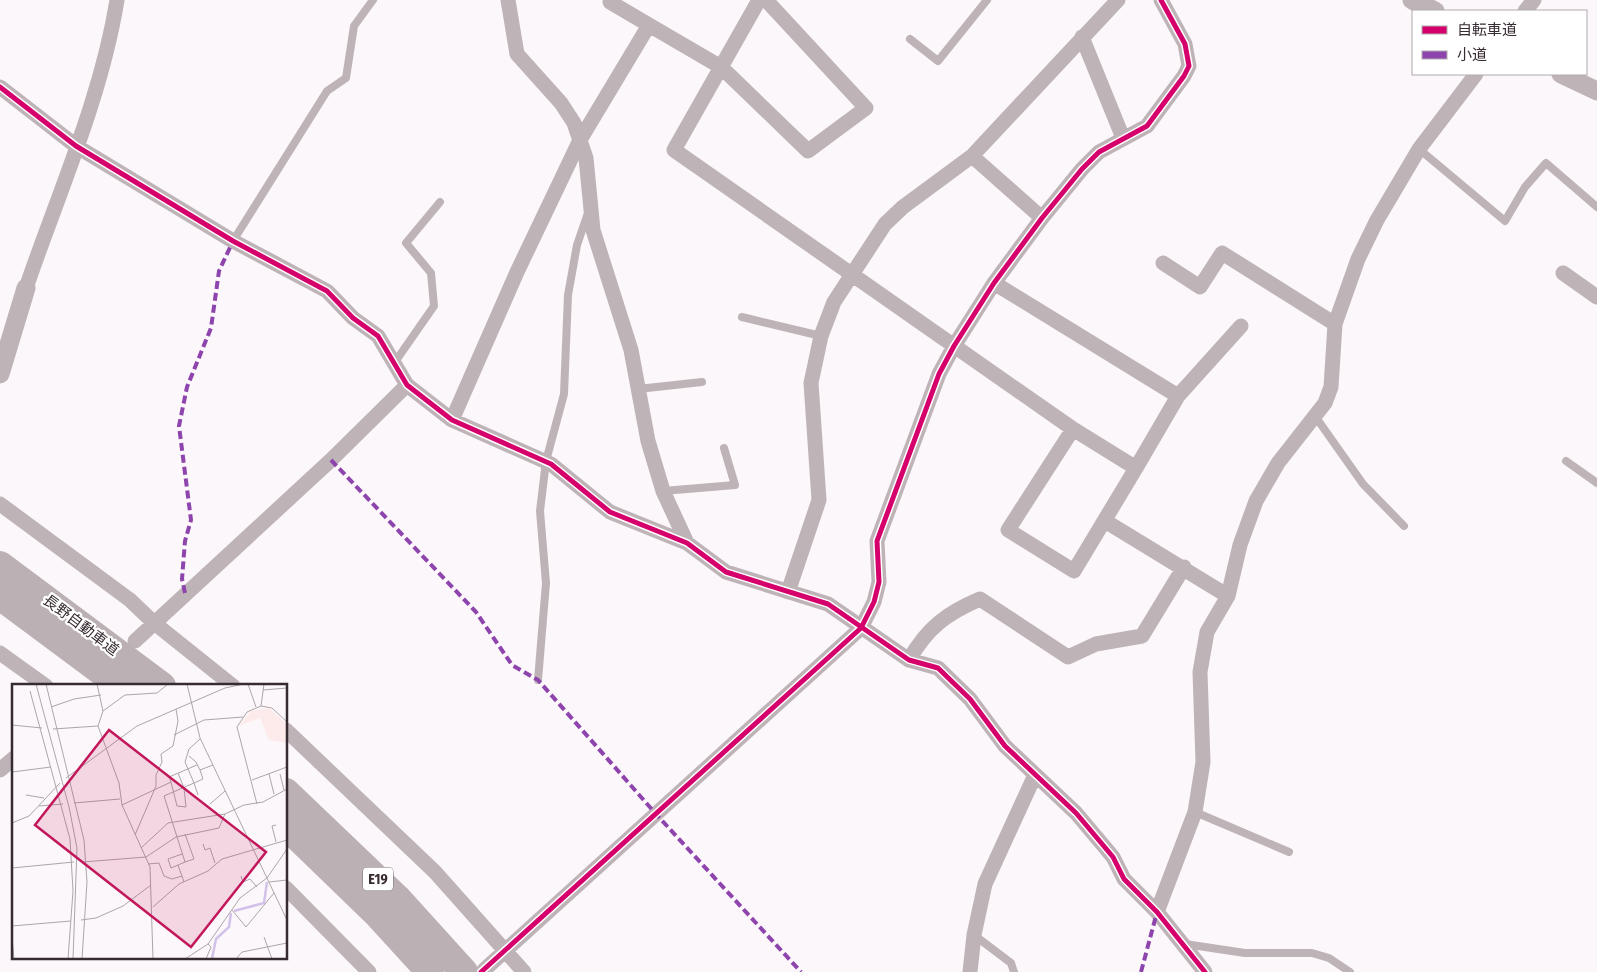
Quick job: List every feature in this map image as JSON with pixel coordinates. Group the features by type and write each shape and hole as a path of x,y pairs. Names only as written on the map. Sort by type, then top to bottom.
{"highway":[{"name":"長野自動車道","path":"0,565 159,684"},
{"name":"長野自動車道","path":"0,596 118,684"},
{"name":"E19","path":"288,794 474,971"},
{"name":"E19","path":"288,828 378,915 430,972"}],"street":[{"path":"0,374 26,288 76,146 111,34 117,0"},
{"path":"508,0 517,54 561,103 574,123 586,158 594,230 622,317 648,442 663,491 687,543"},
{"path":"611,0 610,2 721,67 808,151 866,108 766,0"},
{"path":"759,0 674,150 851,276 1073,429 1136,468"},
{"path":"788,592 819,500 810,383 822,336 834,302 885,224 903,208 972,156 1118,0"},
{"path":"474,971 506,949 861,628 874,602 879,582 877,541 929,399 939,374 954,346 994,283 1042,218 1100,152 1147,126 1184,76 1188,66 1185,44 1161,0"},
{"path":"1412,0 1432,10"},
{"path":"1526,10 1534,0"},
{"path":"452,420 517,272 580,140 649,25"},
{"path":"1082,37 1123,138"},
{"path":"1157,912 1195,812 1203,762 1200,672 1207,632 1228,596 1240,545 1256,501 1278,464 1325,403 1331,387 1335,324 1358,259 1377,220 1419,149 1475,75"},
{"path":"1563,75 1597,91"},
{"path":"0,88 76,146 233,241 327,291 353,318 378,336 408,385 452,420 546,461 610,512 687,543 726,572 828,604 909,660 938,668 970,699 1005,746 1076,813 1113,857 1124,880 1157,912 1185,944 1205,972"},
{"path":"972,156 1042,218"},
{"path":"1163,264 1200,287 1222,253 1335,324"},
{"path":"1563,273 1597,298"},
{"path":"994,283 1178,396"},
{"path":"1073,429 1008,530 1074,572 1178,396 1241,326"},
{"path":"134,641 331,460 408,385"},
{"path":"0,504 130,600 231,684"},
{"path":"1105,521 1184,567 1228,596"},
{"path":"909,660 918,644 941,620 980,599 1068,656 1096,644 1142,636 1184,567"},
{"path":"0,653 43,684"},
{"path":"288,732 402,839 506,949 524,972"},
{"path":"0,770 12,760"},
{"path":"970,972 974,935 985,884 1035,775"},
{"path":"288,890 369,972"}],"lane":[{"path":"233,241 327,91 346,78 354,26 372,0"},
{"path":"910,39 938,62 987,0"},
{"path":"1419,149 1506,221 1526,187 1546,162 1597,207"},
{"path":"395,362 434,306 431,273 406,243 440,202"},
{"path":"538,680 546,583 540,510 546,461 564,394 568,295 577,245 591,205"},
{"path":"742,317 822,336"},
{"path":"638,389 702,382"},
{"path":"1315,416 1364,484 1404,526"},
{"path":"663,491 735,485 724,448"},
{"path":"1566,461 1597,483"},
{"path":"1195,812 1289,852"},
{"path":"974,935 1011,964 1014,972"},
{"path":"1185,944 1245,953 1312,953 1329,958 1350,972"}],"marked path":[{"path":"185,593 182,579 185,541 191,520 179,426 187,387 211,328 219,271 233,241"},
{"path":"331,460 476,612 512,665 538,680 656,814 801,972"},
{"path":"1141,972 1157,912"}],"cycle path":[{"path":"481,972 861,628 874,602 879,582 877,541 939,374 954,346 994,283 1042,218 1082,169 1099,152 1147,126 1184,76 1189,66 1185,44 1161,0"},
{"path":"0,87 76,146 233,241 327,291 353,318 378,336 407,385 452,420 551,464 610,512 687,543 726,572 828,604 909,660 938,668 970,699 1005,746 1076,813 1113,857 1124,879 1157,912 1205,972"}]}
